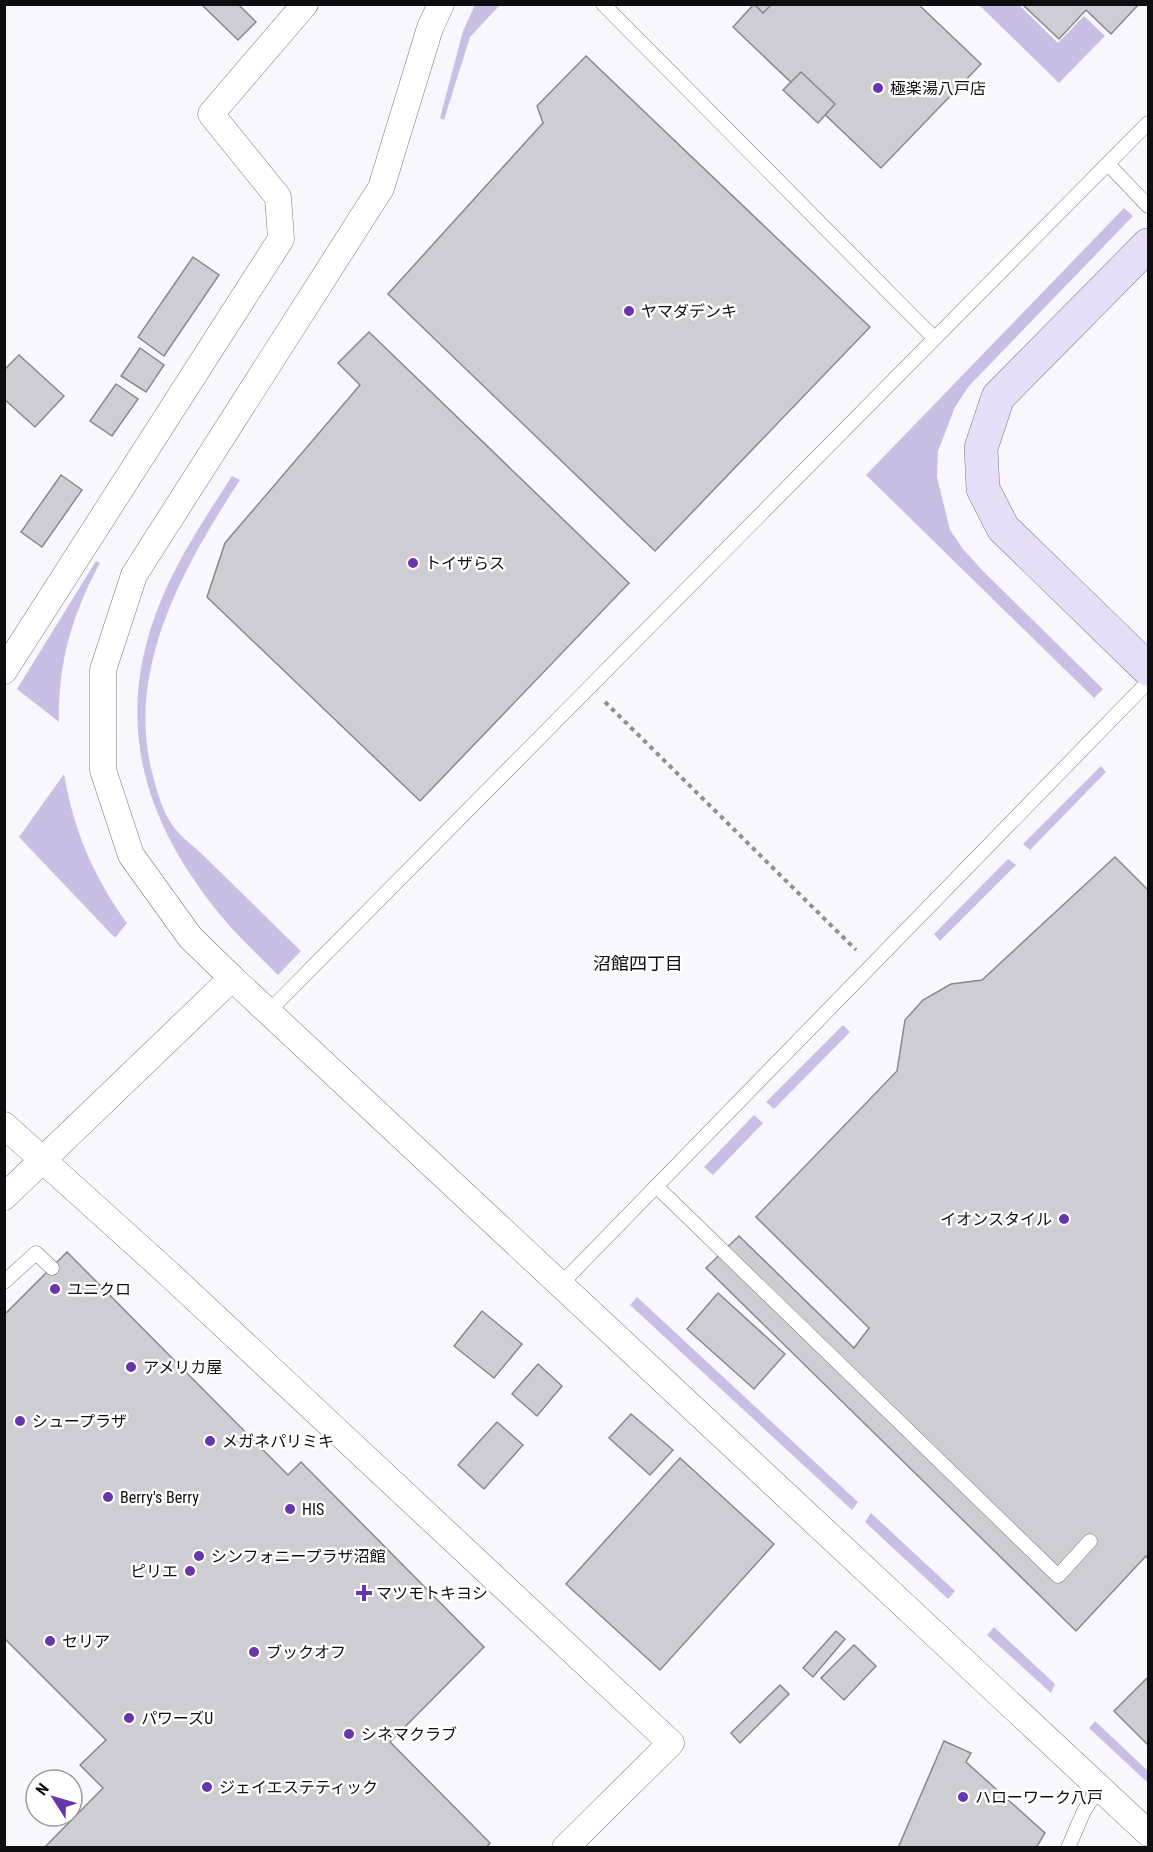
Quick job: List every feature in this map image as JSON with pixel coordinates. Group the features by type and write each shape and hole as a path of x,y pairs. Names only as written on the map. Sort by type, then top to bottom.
{"street":[{"path":"4,671 281,238 278,196 211,114 305,4"},
{"path":"441,4 430,28 381,188 134,575 103,670 103,770 132,855 190,937 232,978 559,1286 1149,1833"},
{"path":"1149,245 998,397 981,448 983,489 1003,528 1149,669"},
{"path":"4,1197 232,978"},
{"path":"4,1125 169,1274 671,1743 565,1848"}],"lane":[{"path":"603,4 934,338"},
{"path":"268,1012 1149,123"},
{"path":"1108,164 1149,206"},
{"path":"559,1286 1149,682"},
{"path":"656,1186 1058,1576 1090,1541"},
{"path":"4,1282 36,1253 52,1268"},
{"path":"1068,1848 1084,1811 1099,1788"}],"path":[{"path":"590,687 871,966"}],"shaded area":[{"path":"475,5 500,5 470,37 444,120 440,118 463,31"},
{"path":"979,5 1019,5 1058,43 1084,16 1105,36 1059,83"},
{"path":"1124,208 1133,216 969,386 955,407 938,451 937,477 950,530 983,571 1103,689 1094,698 866,475"},
{"path":"232,476 240,480 199,548 180,584 165,620 153,658 146,697 146,736 158,794 174,828 301,951 278,975 227,923 198,886 175,848 156,810 144,770 138,729 139,687 146,643 162,598 185,551"},
{"path":"96,561 100,563 74,620 64,659 59,722 17,689"},
{"path":"1101,766 1106,772 1030,850 1023,844"},
{"path":"64,774 73,815 86,852 104,888 127,923 115,938 19,837"},
{"path":"1008,859 1016,865 940,941 934,934"},
{"path":"843,1025 850,1032 774,1109 766,1102"},
{"path":"754,1115 763,1123 713,1175 704,1167"},
{"path":"637,1297 858,1502 852,1510 630,1305"},
{"path":"871,1513 955,1591 948,1599 865,1522"},
{"path":"994,1627 1055,1684 1051,1693 987,1635"},
{"path":"1095,1721 1148,1771 1148,1783 1089,1728"}],"building":[{"path":"201,4 238,4 256,22 238,40"},
{"name":"極楽湯八戸店","path":"754,4 918,4 981,64 881,168 733,27"},
{"path":"754,4 772,4 763,13"},
{"path":"1022,4 1139,4 1111,34 1086,10 1059,39"},
{"name":"ヤマダデンキ","path":"586,56 870,327 655,551 388,294 543,123 537,106"},
{"path":"801,72 835,104 818,123 783,90"},
{"path":"193,257 219,275 164,356 138,337"},
{"name":"トイザらス","path":"369,332 629,583 420,801 207,597 225,543 360,385 338,363"},
{"path":"140,348 164,365 146,392 121,376"},
{"path":"19,355 64,396 35,427 4,399 4,370"},
{"path":"116,384 138,399 112,436 90,421"},
{"path":"61,475 82,490 42,547 21,532"},
{"path":"1115,857 1148,890 1148,1559 1146,1556 1076,1631 706,1268 739,1236 854,1348 869,1328 756,1217 897,1071 905,1020 923,1000 951,984 982,980"},
{"name":"シンフォニープラザ沼館","path":"67,1252 288,1475 301,1462 484,1647 390,1742 490,1843 486,1848 44,1848 64,1828 84,1828 84,1807 103,1788 80,1765 106,1740 4,1638 4,1315"},
{"path":"718,1293 785,1354 754,1389 687,1329"},
{"path":"482,1311 522,1344 494,1378 454,1346"},
{"path":"538,1364 562,1386 537,1416 512,1394"},
{"path":"631,1414 673,1450 650,1475 609,1438"},
{"path":"497,1422 523,1445 484,1489 458,1465"},
{"path":"680,1458 774,1544 660,1670 566,1584"},
{"path":"836,1631 845,1639 813,1677 803,1668"},
{"path":"854,1645 876,1666 844,1700 821,1678"},
{"path":"1148,1677 1148,1745 1114,1711"},
{"path":"780,1685 789,1694 740,1743 731,1733"},
{"name":"ハローワーク八戸","path":"944,1741 971,1753 966,1762 1045,1833 1036,1848 898,1848"}],"place":[{"name":"極楽湯八戸店","path":"878,88"},
{"name":"ヤマダデンキ","path":"629,311"},
{"name":"トイザらス","path":"413,563"},
{"name":"イオンスタイル","path":"1064,1219"},
{"name":"ユニクロ","path":"55,1289"},
{"name":"アメリカ屋","path":"131,1367"},
{"name":"シュープラザ","path":"20,1421"},
{"name":"メガネパリミキ","path":"210,1441"},
{"name":"Berry's Berry","path":"108,1497"},
{"name":"HIS","path":"290,1509"},
{"name":"シンフォニープラザ沼館","path":"199,1556"},
{"name":"ピリエ","path":"190,1571"},
{"name":"マツモトキヨシ","path":"364,1593"},
{"name":"セリア","path":"50,1641"},
{"name":"ブックオフ","path":"254,1652"},
{"name":"パワーズU","path":"129,1718"},
{"name":"シネマクラブ","path":"349,1734"},
{"name":"ジェイエステティック","path":"207,1787"},
{"name":"ハローワーク八戸","path":"963,1797"}],"district":[{"name":"沼館四丁目","path":"638,963"}]}
